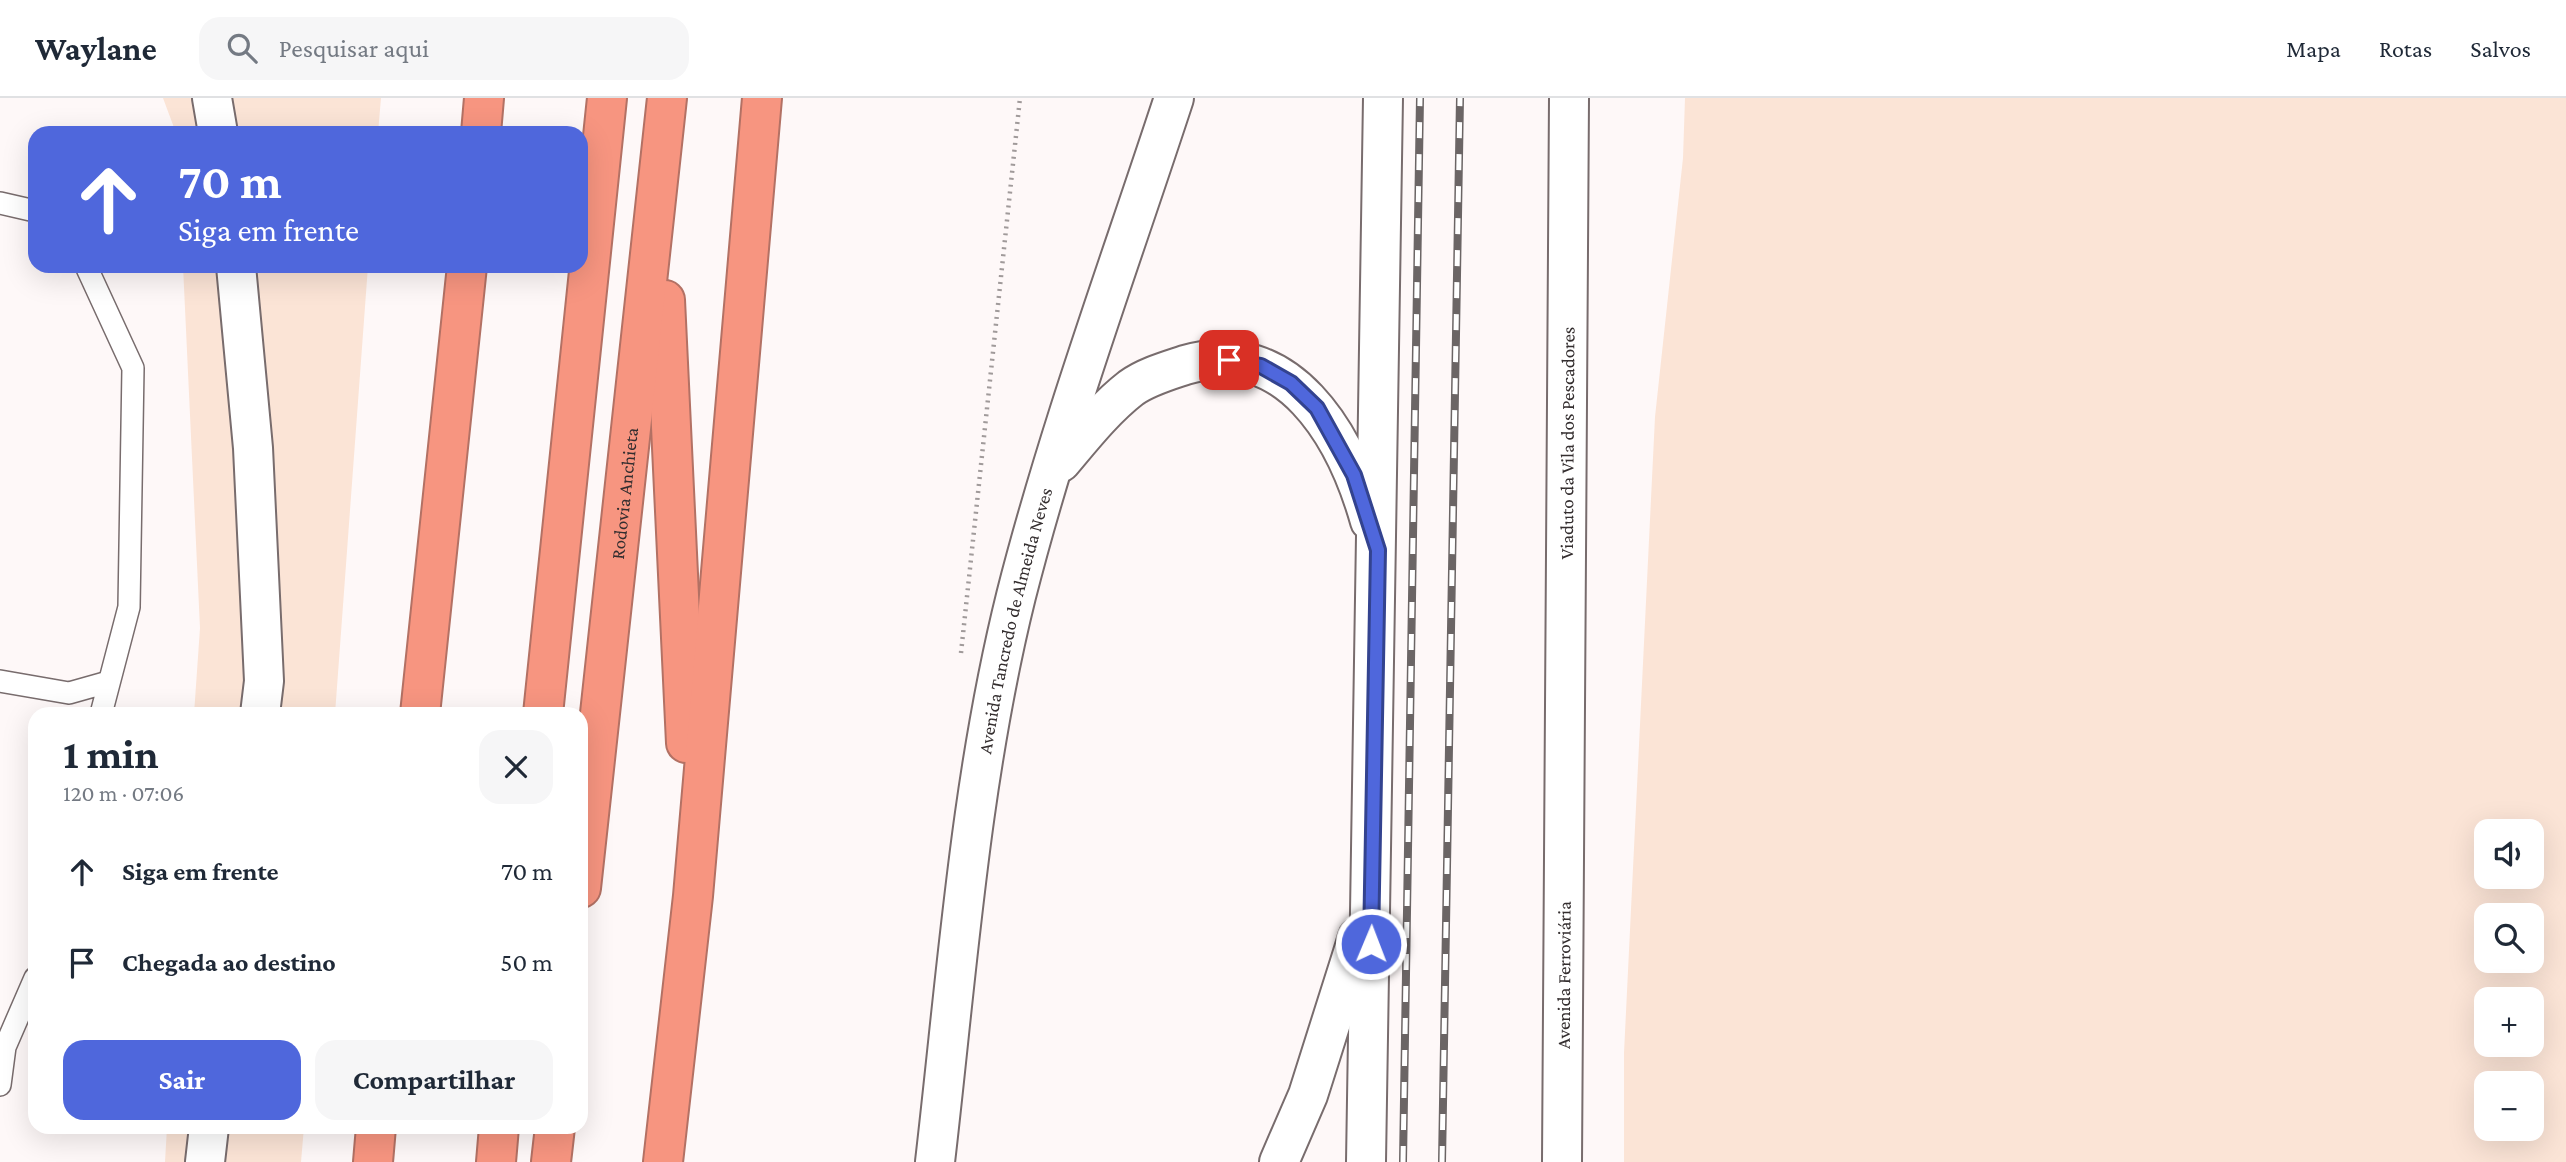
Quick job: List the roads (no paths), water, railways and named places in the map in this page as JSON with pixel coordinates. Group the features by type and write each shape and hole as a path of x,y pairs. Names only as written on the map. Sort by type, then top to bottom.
{"highway":[{"path":"482,126 484,98"},
{"path":"544,707 607,98"},
{"name":"Rodovia Anchieta","path":"588,824 667,98"},
{"path":"663,1162 693,896 762,98"},
{"path":"748,259 782,98"},
{"path":"659,180 693,896"},
{"path":"421,707 466,273"},
{"path":"646,1162 674,1056"},
{"path":"373,1162 375,1134"},
{"path":"496,1162 498,1134"},
{"path":"551,1162 554,1134"}],"main road":[{"path":"212,98 217,126"},
{"name":"Avenida Tancredo de Almeida Neves","path":"935,1162 982,759 1016,598 1049,477 1174,98"},
{"path":"1366,1162 1373,889 1383,98"},
{"name":"Viaduto da Vila dos Pescadores","path":"1565,788 1569,98"},
{"path":"237,273 253,448 264,681 261,707"},
{"path":"1049,477 1094,422 1133,387 1165,371 1200,361 1229,360 1261,366 1291,383 1317,408 1354,475 1378,550"},
{"name":"Avenida Ferroviária","path":"1562,1162 1565,788"},
{"path":"1279,1162 1308,1095 1373,889"},
{"path":"205,1162 208,1134"}],"lane":[{"path":"0,203 28,209"},
{"path":"89,273 133,368 129,607 103,707"},
{"path":"0,681 69,693 108,682"},
{"path":"0,1085 5,1047 28,994"}],"railway":[{"path":"1403,1162 1420,98"},
{"path":"1442,1162 1460,98"}]}
